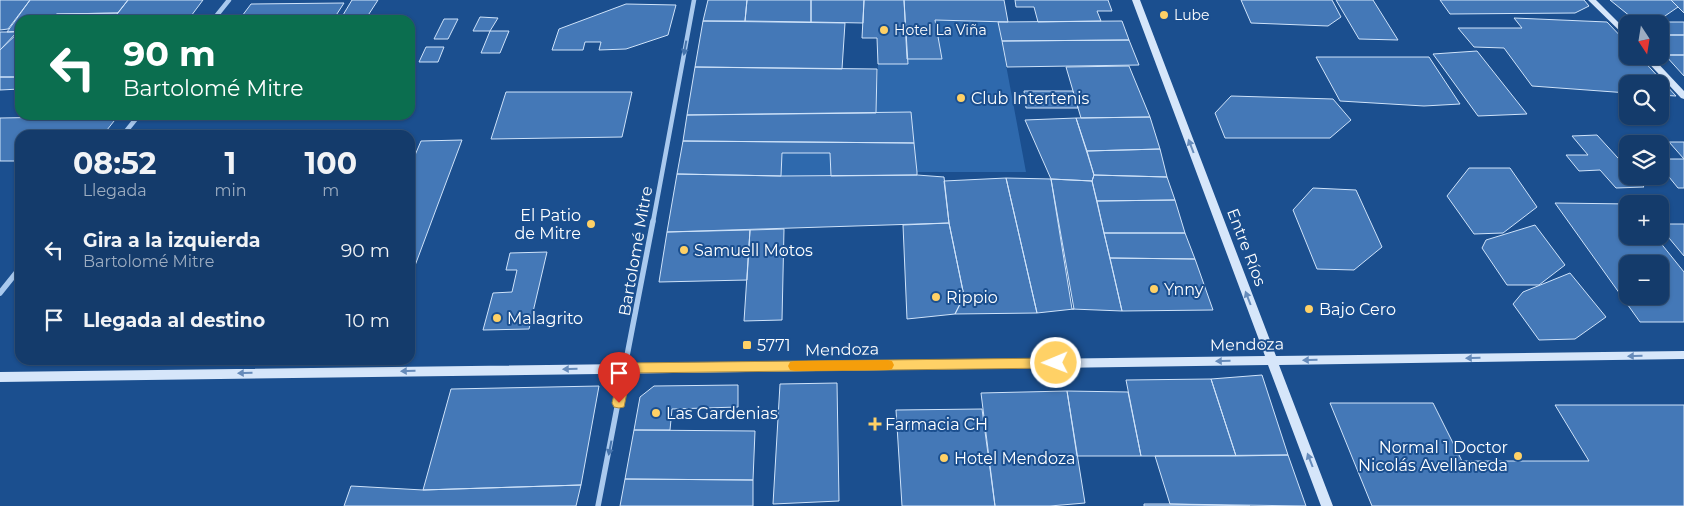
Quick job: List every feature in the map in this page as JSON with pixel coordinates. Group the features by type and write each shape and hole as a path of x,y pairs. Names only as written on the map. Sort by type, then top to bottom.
{"main road":[{"name":"Entre Ríos","path":"1136,0 1327,506"},
{"path":"1592,0 1619,28"},
{"path":"1655,65 1684,96"},
{"name":"Mendoza","path":"0,377 1684,355"}],"street":[{"path":"217,15 229,0"},
{"name":"Bartolomé Mitre","path":"598,506 626,368 694,0"},
{"path":"127,130 135,120"},
{"path":"0,293 15,274"}],"shaded area":[{"path":"935,20 998,22 1026,172 917,172 911,113 876,113 878,64 907,64 907,59 942,58"},
{"path":"782,153 830,153 831,176 781,176"}],"building":[{"path":"0,0 30,0 19,15 15,15 15,20 8,29 0,30"},
{"path":"30,0 128,0 118,13 19,15"},
{"path":"128,0 203,0 192,15 116,15"},
{"path":"352,0 378,0 368,15 343,15"},
{"path":"708,0 747,0 745,21 703,21"},
{"path":"747,0 811,0 811,22 745,21"},
{"path":"811,0 864,0 863,23 811,22"},
{"name":"Hotel La Viña","path":"864,0 904,0 908,64 878,64 877,38 862,38"},
{"name":"Club Intertenis","path":"904,0 1004,0 1008,22 935,20 942,59 907,59"},
{"path":"1015,0 1108,0 1112,11 1097,11 1101,21 1038,22 1034,7 1016,7"},
{"path":"1241,0 1332,0 1341,17 1328,26 1251,23"},
{"path":"1336,0 1373,0 1398,40 1359,39"},
{"path":"1440,0 1584,0 1589,6 1575,13 1450,14"},
{"path":"1610,0 1671,0 1678,7 1666,15 1629,15"},
{"path":"1671,0 1684,0 1684,13"},
{"path":"344,3 336,15 243,15 251,4"},
{"path":"626,4 676,5 668,35 626,49 599,50 601,42 585,42 583,50 552,50 559,29"},
{"path":"118,13 116,15 55,15"},
{"path":"480,17 498,18 490,31 473,31"},
{"path":"1514,18 1607,22 1619,35 1619,65 1647,65 1657,75 1619,75 1619,92 1532,86 1504,48 1474,47 1458,28 1522,28"},
{"path":"444,19 458,19 448,39 434,39"},
{"path":"15,21 15,31 7,32"},
{"path":"703,21 845,23 842,69 695,67"},
{"path":"1122,21 1129,40 1002,41 998,22"},
{"path":"1669,22 1684,22 1684,35 1669,35"},
{"path":"490,31 509,31 500,53 481,53"},
{"path":"0,32 15,32 15,34 0,50"},
{"path":"1669,35 1684,35 1684,55 1669,55"},
{"path":"15,36 15,77 0,77 0,50"},
{"path":"1129,40 1139,65 1007,67 1002,41"},
{"path":"426,47 444,47 438,62 419,62"},
{"path":"1477,51 1527,114 1478,116 1433,54"},
{"path":"1669,55 1684,55 1684,76 1669,59"},
{"path":"1316,57 1429,57 1460,104 1424,106 1340,101"},
{"path":"1129,66 1150,117 1081,118 1066,67"},
{"path":"695,67 877,69 876,113 687,115"},
{"path":"0,77 15,77 15,89 0,90"},
{"path":"1669,88 1676,96 1669,96"},
{"path":"1024,91 1073,91 1078,108 1026,108"},
{"path":"506,92 632,92 622,137 491,139"},
{"path":"1231,96 1333,99 1351,120 1330,138 1225,138 1215,113"},
{"path":"911,112 914,143 683,141 687,115"},
{"path":"1150,117 1160,149 1087,151 1076,118"},
{"path":"0,118 15,118 15,120 115,120 107,130 15,130 15,161 0,161"},
{"path":"1076,118 1094,175 1092,181 1051,179 1025,120"},
{"path":"1597,135 1619,159 1619,185 1642,185 1644,187 1616,188 1600,170 1579,171 1566,155 1588,155 1572,136"},
{"path":"462,140 415,266 415,155 421,141"},
{"path":"683,141 914,143 917,175 831,176 830,153 782,153 781,176 677,174"},
{"path":"1669,142 1684,142 1684,159"},
{"path":"1160,149 1167,177 1094,175 1087,151"},
{"path":"1669,159 1684,159 1684,188 1678,188 1669,177"},
{"path":"1469,168 1510,168 1537,207 1503,233 1474,234 1447,196"},
{"path":"677,174 781,176 917,175 944,177 949,223 667,232"},
{"path":"1094,175 1167,177 1175,200 1097,201 1092,181"},
{"path":"1006,178 1037,313 955,314 964,296 949,223 944,181"},
{"path":"1006,178 1051,179 1074,309 1037,313"},
{"path":"1051,179 1092,181 1122,311 1072,309"},
{"path":"1313,188 1356,190 1382,247 1354,270 1317,269 1293,210"},
{"path":"1175,200 1185,233 1104,233 1097,201"},
{"path":"1555,203 1619,204 1619,245 1662,245 1684,272 1684,322 1640,322 1628,305 1669,305 1669,255 1619,255 1619,293"},
{"path":"949,223 964,296 955,314 907,319 903,225"},
{"path":"1669,224 1684,224 1684,256 1669,238"},
{"path":"1535,225 1565,265 1539,285 1507,285 1482,248 1486,240"},
{"path":"784,229 782,320 744,321 750,230"},
{"path":"750,230 747,280 659,282 667,232"},
{"path":"1104,233 1185,233 1195,259 1110,258"},
{"path":"547,252 529,329 483,330 493,293 512,292 517,270 506,270 510,253"},
{"path":"1110,258 1195,259 1213,310 1122,311"},
{"path":"1570,273 1606,317 1575,339 1539,340 1513,304 1523,292"},
{"path":"1262,375 1288,455 1236,456 1211,379"},
{"path":"1211,379 1236,456 1141,456 1126,380"},
{"path":"837,383 839,501 773,504 780,384"},
{"path":"738,385 738,407 672,409 670,430 634,430 640,397 654,386"},
{"path":"599,386 581,485 423,490 451,389"},
{"path":"1067,391 1085,503 1050,506 995,506 981,393"},
{"path":"1067,391 1128,392 1141,456 1077,456"},
{"name":"Normal 1 Doctor Nicolás Avellaneda","path":"1330,403 1433,403 1462,461 1589,461 1555,405 1684,405 1684,506 1372,506"},
{"name":"Hotel Mendoza","path":"982,409 995,506 902,506 896,410"},
{"path":"634,430 755,431 753,480 625,479"},
{"path":"1288,455 1306,506 1170,504 1155,456"},
{"path":"625,479 753,480 753,506 620,506"},
{"path":"581,485 576,506 344,506 351,486 423,490"},
{"path":"1144,504 1170,504 1250,506 1144,506"}],"slow traffic":[{"path":"795,366 888,365"}],"place":[{"name":"Lube","path":"1164,15"},
{"name":"Hotel La Viña","path":"884,30"},
{"name":"Club Intertenis","path":"961,98"},
{"name":"El Patio de Mitre","path":"591,224"},
{"name":"Samuell Motos","path":"684,250"},
{"name":"Ynny","path":"1154,289"},
{"name":"Rippio","path":"936,297"},
{"name":"Bajo Cero","path":"1309,309"},
{"name":"Malagrito","path":"497,318"},
{"name":"5771","path":"747,345"},
{"name":"Las Gardenias","path":"656,413"},
{"name":"Farmacia CH","path":"875,424"},
{"name":"Normal 1 Doctor Nicolás Avellaneda","path":"1518,456"},
{"name":"Hotel Mendoza","path":"944,458"}],"route":[{"path":"619,403 626,368 1056,363"}]}
